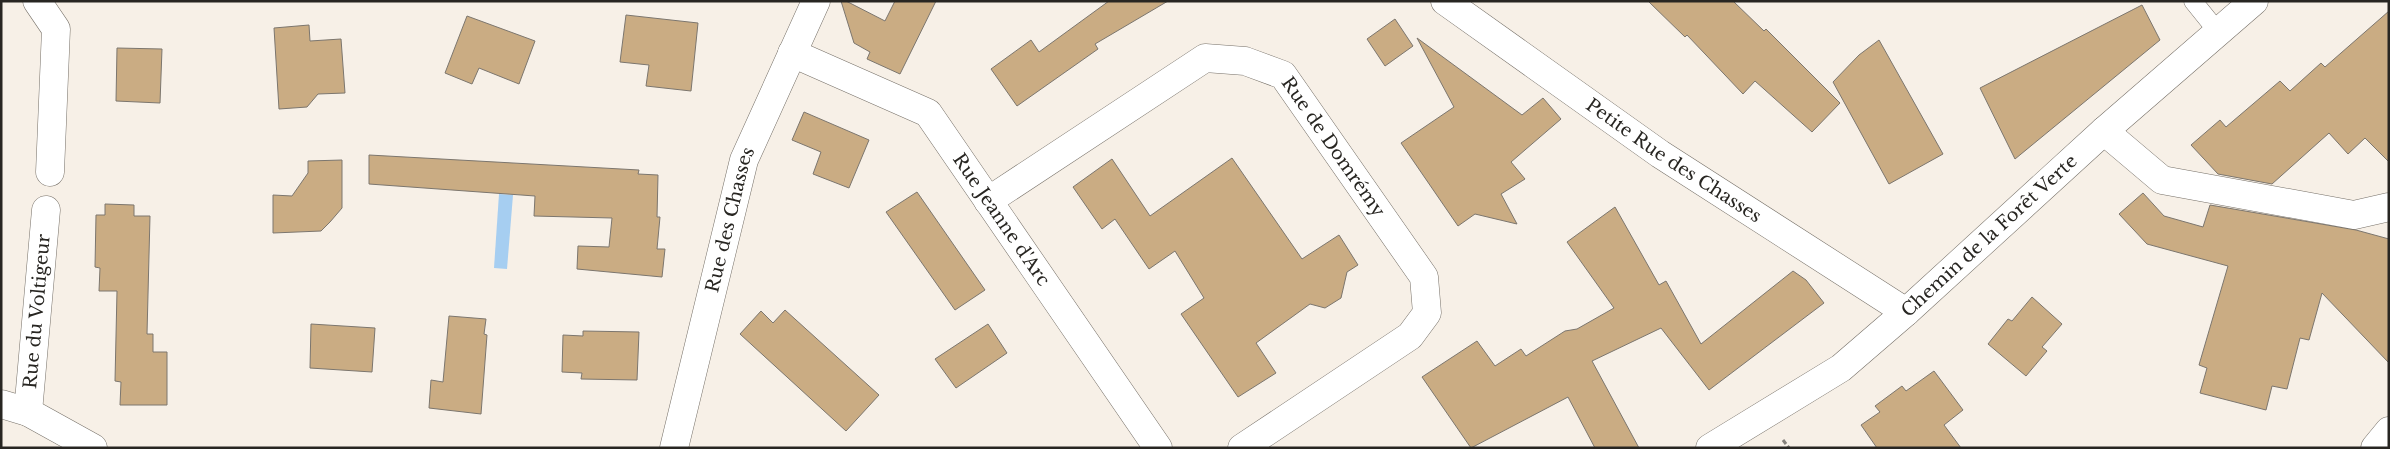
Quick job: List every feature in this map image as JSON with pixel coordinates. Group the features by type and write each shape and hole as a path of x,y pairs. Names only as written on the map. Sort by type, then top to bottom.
{"street":[{"path":"37,1 56,29 50,172"},
{"name":"Rue des Chasses","path":"674,448 744,160 816,1"},
{"name":"Petite Rue des Chasses","path":"1445,1 1660,154 1906,312"},
{"name":"Chemin de la Forêt Verte","path":"1710,448 1841,368 1906,312 2104,131 2252,2"},
{"name":"Rue Jeanne d'Arc","path":"792,53 928,113 1158,448"},
{"name":"Rue de Domrémy","path":"988,201 1205,58 1245,61 1283,75 1424,277 1426,313 1410,336 1242,448"},
{"path":"2104,131 2162,180 2354,215 2389,207"},
{"name":"Rue du Voltigeur","path":"28,412 46,210"},
{"path":"1,404 28,412 93,448"},
{"path":"2375,448 2389,431"}],"lane":[{"path":"2193,1 2218,32"}],"water":[{"path":"499,194 513,195 507,269 494,268"}],"building":[{"path":"841,1 846,1 885,21 895,1 936,1 900,74 867,59 870,52 854,43"},
{"path":"1109,1 1168,1 1095,44 1098,49 1017,106 991,69 1031,40 1039,52"},
{"path":"1648,1 1733,1 1764,31 1766,29 1840,103 1812,132 1755,81 1743,94 1687,35 1685,37"},
{"path":"2142,5 2160,40 2015,159 1980,88"},
{"path":"2389,11 2389,162 2365,138 2348,154 2329,133 2272,184 2218,174 2191,145 2220,120 2226,127 2280,81 2290,91 2321,63 2325,67"},
{"path":"626,15 698,23 691,91 646,86 649,65 620,62"},
{"path":"467,16 535,41 519,84 479,68 472,84 445,73"},
{"path":"1395,19 1413,46 1385,66 1367,39"},
{"path":"309,25 310,41 341,39 345,93 318,94 307,107 279,109 274,28"},
{"path":"1417,38 1522,115 1543,98 1561,119 1511,162 1525,179 1501,194 1517,224 1475,214 1458,226 1401,143 1454,107"},
{"path":"1879,40 1943,154 1889,184 1833,82 1859,55"},
{"path":"117,48 162,49 160,103 116,101"},
{"path":"804,112 869,140 849,188 813,174 821,152 792,140"},
{"path":"369,155 639,170 638,174 658,175 657,217 660,217 657,249 665,249 662,277 577,269 578,246 609,247 612,218 534,216 535,196 369,184"},
{"path":"1232,158 1302,259 1339,235 1358,265 1347,272 1341,298 1325,308 1310,304 1256,343 1276,373 1238,397 1181,314 1204,298 1175,251 1149,269 1115,219 1102,229 1073,187 1112,159 1150,216"},
{"path":"342,160 342,208 330,222 321,231 273,233 273,195 292,196 308,173 308,161"},
{"path":"917,192 985,290 955,310 886,212"},
{"path":"2143,193 2164,216 2203,227 2210,205 2356,230 2389,239 2389,363 2322,293 2309,340 2300,338 2287,389 2272,386 2266,410 2200,393 2207,368 2199,365 2228,266 2147,244 2119,214"},
{"path":"105,204 134,205 134,216 150,216 147,334 153,334 153,352 167,352 167,405 120,405 121,382 115,381 117,291 99,291 100,268 95,267 96,215 105,215"},
{"path":"1615,207 1659,285 1666,281 1701,344 1793,271 1806,280 1824,303 1709,390 1661,328 1592,361 1639,448 1595,448 1568,397 1471,448 1422,377 1477,341 1495,366 1521,349 1526,356 1565,331 1577,329 1614,308 1567,242"},
{"path":"2032,297 2062,324 2042,347 2047,351 2026,376 1988,344 2008,319 2012,321"},
{"path":"785,310 879,395 846,431 740,334 761,311 773,323"},
{"path":"449,316 486,319 484,334 487,335 481,414 429,408 431,380 443,382"},
{"path":"311,324 375,328 372,372 310,368"},
{"path":"988,324 1007,353 956,388 935,359"},
{"path":"583,331 639,332 637,380 581,379 582,373 562,372 563,335 583,336"},
{"path":"1934,371 1963,410 1944,425 1961,448 1877,448 1861,425 1880,412 1875,406 1902,386 1906,391"}]}
